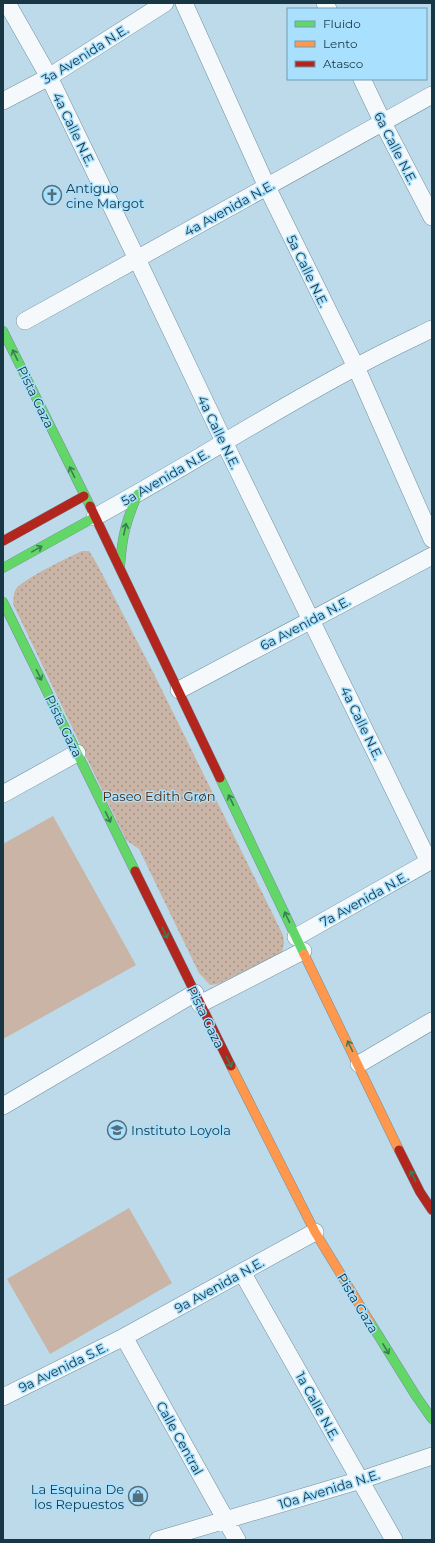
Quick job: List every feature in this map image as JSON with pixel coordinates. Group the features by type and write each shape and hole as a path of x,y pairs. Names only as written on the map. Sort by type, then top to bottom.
{"main road":[{"name":"Pista Gaza","path":"3,331 120,566 300,944 359,1064 426,1189 432,1210"},
{"path":"120,566 127,519 138,494"},
{"path":"3,541 84,496"},
{"name":"5a Avenida N.E.","path":"3,568 92,512"},
{"name":"Pista Gaza","path":"3,602 197,998 315,1232 404,1378 432,1419"},
{"path":"7,629 18,639 27,651"}],"street":[{"name":"4a Calle N.E.","path":"7,3 49,77 138,259 224,442 431,861"},
{"name":"3a Avenida N.E.","path":"3,102 49,77 165,3"},
{"name":"5a Calle N.E.","path":"184,3 267,187 356,367 432,539"},
{"name":"6a Calle N.E.","path":"362,80 432,217"},
{"name":"4a Avenida N.E.","path":"25,321 432,95"},
{"name":"5a Avenida N.E.","path":"92,512 138,494 224,442 356,367 432,329"},
{"name":"6a Avenida N.E.","path":"179,690 432,556"},
{"path":"3,794 77,754"},
{"name":"7a Avenida N.E.","path":"3,1106 197,998 300,944 431,861"},
{"path":"359,1064 432,1021"},
{"name":"9a Avenida N.E.","path":"124,1337 315,1232"},
{"name":"1a Calle N.E.","path":"242,1272 394,1540"},
{"name":"9a Avenida S.E.","path":"3,1396 124,1337"},
{"name":"Calle Central","path":"124,1337 237,1540"},
{"name":"10a Avenida N.E.","path":"158,1540 359,1480 432,1456"}],"green space":[{"name":"Paseo Edith Grøn","path":"82,551 89,551 97,564 152,670 283,935 284,943 282,952 218,984 210,985 199,973 139,849 126,840 13,604 15,591 20,585 47,568"},
{"path":"53,816 136,965 3,1039 3,844"},
{"path":"129,1208 172,1283 50,1354 7,1279"}],"traffic: fast":[{"path":"3,331 90,506"},
{"path":"120,566 125,529 130,512 138,494"},
{"path":"3,568 95,517"},
{"path":"3,602 135,871"},
{"path":"220,778 304,954"},
{"path":"370,1322 432,1419"}],"traffic: slow":[{"path":"304,954 399,1150"},
{"path":"231,1066 315,1232 370,1322"}],"traffic: jam":[{"path":"3,541 84,496"},
{"path":"90,506 220,778"},
{"path":"135,871 231,1066"},
{"path":"399,1150 420,1192 432,1210"}],"place":[{"name":"Antiguo cine Margot","path":"52,195"},
{"name":"Instituto Loyola","path":"117,1130"},
{"name":"La Esquina De los Repuestos","path":"138,1496"}]}
